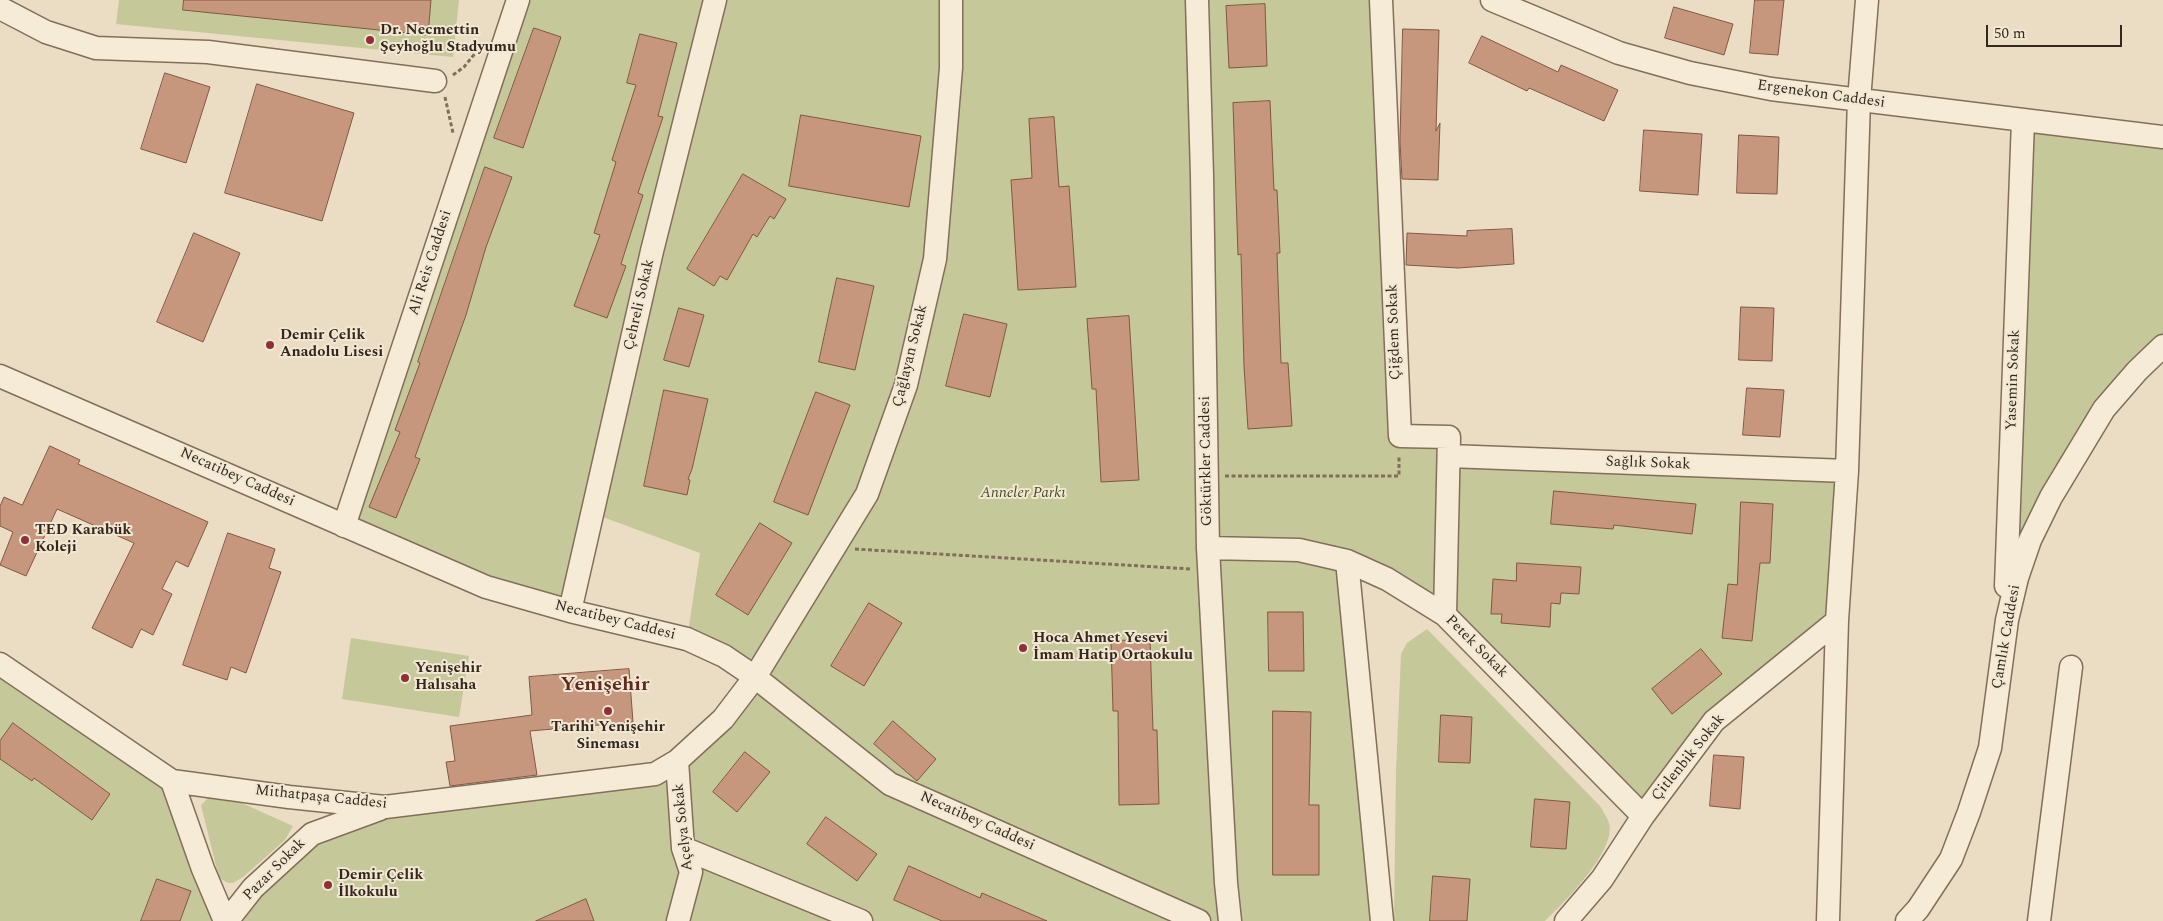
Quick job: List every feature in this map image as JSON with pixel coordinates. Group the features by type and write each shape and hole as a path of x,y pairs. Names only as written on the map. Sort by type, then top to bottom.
{"street":[{"name":"Ali Reis Caddesi","path":"344,526 518,0"},
{"name":"Çehreli Sokak","path":"570,611 652,251 715,0"},
{"name":"Çağlayan Sokak","path":"755,677 867,494 903,394 935,259 951,68 951,0"},
{"name":"Göktürkler Caddesi","path":"1197,0 1208,548 1230,921"},
{"name":"Çiğdem Sokak","path":"1381,0 1400,436"},
{"name":"Ergenekon Caddesi","path":"1492,0 1619,53 1690,73 1771,89 2163,138"},
{"path":"1828,921 1837,621 1847,471 1859,100 1867,0"},
{"path":"0,8 46,32 96,48 208,52 435,81"},
{"name":"Yasemin Sokak","path":"2004,639 2023,120"},
{"name":"Çamlık Caddesi","path":"1907,921 1918,909 1950,859 1969,812 1990,748 2007,620 2019,571 2030,540 2050,497 2104,409 2137,371 2163,346"},
{"name":"Necatibey Caddesi","path":"0,376 486,587 570,611 687,639 724,656 755,677 890,784 1199,921"},
{"path":"1400,436 1449,437 1445,615"},
{"name":"Sağlık Sokak","path":"1449,456 1847,471"},
{"name":"Petek Sokak","path":"1208,548 1299,550 1347,561 1387,579 1445,615 1643,816"},
{"path":"1347,561 1382,921"},
{"name":"Çitlenbik Sokak","path":"1566,921 1602,879 1643,816 1714,721 1837,621"},
{"name":"Mithatpaşa Caddesi","path":"0,664 172,781 289,797 385,807 655,774 677,761 723,718 755,677"},
{"path":"2039,921 2071,667"},
{"name":"Açelya Sokak","path":"677,761 683,848 691,872 678,921"},
{"path":"172,781 204,869 226,921"},
{"name":"Pazar Sokak","path":"226,921 253,888 312,834 385,807"},
{"path":"683,848 861,921"}],"path":[{"path":"465,161 453,132 447,100 435,81 450,77 464,67 478,48 487,42 505,40"},
{"path":"1207,476 1399,476 1400,436"},
{"path":"834,548 882,549 1086,564 1209,570"}],"green space":[{"name":"Dr. Necmettin Şeyhoğlu Stadyumu","path":"119,0 459,0 453,57 116,24"},
{"name":"Anneler Parkı","path":"518,0 1381,0 1400,435 1449,437 1449,456 1847,471 1837,621 1714,721 1643,816 1445,615 1347,561 1382,921 594,921 586,900 536,921 227,921 312,834 385,807 655,774 755,677 687,639 700,553 592,513 570,611 344,526"},
{"path":"2023,120 2163,139 2163,346 2104,409 2017,578"},
{"path":"1427,629 1600,806 1609,823 1609,834 1605,847 1597,861 1575,890 1545,921 1394,921 1396,771 1401,654 1407,643"},
{"name":"Yenişehir Halısaha","path":"351,638 469,656 459,717 342,699"},
{"path":"0,662 172,781 225,921 0,921"},
{"path":"211,795 235,800 293,826 285,840 243,877 233,883 228,883 219,878 201,805"}],"building":[{"path":"184,0 431,0 428,35 183,10"},
{"path":"1755,0 1784,0 1778,55 1750,53"},
{"path":"1265,4 1267,66 1229,68 1226,6"},
{"path":"1674,7 1733,24 1724,55 1665,38"},
{"path":"534,28 561,37 523,148 494,138"},
{"path":"1403,29 1439,30 1436,131 1440,123 1438,180 1402,179 1400,142"},
{"path":"640,34 677,43 658,116 663,117 638,193 643,195 621,264 626,266 607,318 574,306 600,235 594,233 616,162 612,160 636,85 627,83"},
{"path":"1482,36 1558,72 1561,65 1618,90 1604,121 1529,88 1527,91 1469,63"},
{"path":"165,73 210,87 186,163 141,149"},
{"path":"257,84 354,113 322,221 225,193"},
{"path":"1270,101 1274,190 1277,190 1280,253 1277,253 1281,363 1288,363 1292,426 1248,429 1241,254 1238,255 1233,103"},
{"path":"801,115 921,136 909,207 789,186"},
{"path":"1054,117 1059,187 1069,186 1076,287 1018,290 1011,180 1032,178 1029,119"},
{"path":"1644,130 1702,134 1698,195 1640,191"},
{"path":"1739,135 1779,137 1777,194 1737,193"},
{"path":"485,167 512,177 486,247 466,315 415,457 420,459 396,518 369,507 400,432 395,430 420,363 418,362"},
{"path":"743,174 786,199 774,219 770,216 757,237 753,234 727,280 720,276 714,286 687,269"},
{"path":"1512,229 1514,264 1458,268 1406,265 1407,233 1467,236 1467,231"},
{"path":"194,233 240,253 203,342 157,322"},
{"path":"837,278 874,286 855,370 819,362"},
{"path":"1741,307 1774,308 1772,361 1739,360"},
{"path":"679,308 704,315 689,367 664,360"},
{"path":"964,314 1007,324 990,397 946,386"},
{"path":"1129,316 1139,480 1101,482 1096,389 1092,389 1087,319"},
{"path":"1747,388 1784,390 1780,437 1743,435"},
{"path":"664,390 708,399 688,479 690,480 687,495 644,486"},
{"path":"816,392 850,405 808,515 774,502"},
{"path":"50,446 80,460 78,464 208,522 188,567 176,561 162,589 172,594 153,635 141,629 132,648 92,628 134,543 57,509 26,576 0,565 13,532 0,526 0,506 4,497 22,505"},
{"path":"1554,491 1696,504 1692,534 1614,525 1613,529 1551,524"},
{"path":"1741,502 1773,504 1770,563 1760,563 1752,641 1722,638 1728,584 1737,585"},
{"path":"760,523 792,543 748,615 716,595"},
{"path":"228,533 275,549 269,568 281,572 246,673 231,667 227,680 183,665"},
{"path":"1517,563 1581,567 1579,594 1561,593 1560,604 1551,603 1550,627 1501,623 1502,614 1491,614 1493,579 1516,581"},
{"path":"869,603 902,623 864,686 831,666"},
{"path":"1268,612 1303,612 1304,671 1269,671"},
{"path":"1150,640 1153,730 1157,730 1159,804 1119,805 1118,711 1113,711 1111,641"},
{"path":"1701,649 1722,674 1672,714 1652,689"},
{"path":"629,669 633,722 530,731 537,775 450,786 446,762 455,761 450,726 532,715 529,677"},
{"path":"1273,711 1311,712 1309,805 1319,805 1319,875 1273,875"},
{"path":"1441,715 1472,717 1470,763 1439,762"},
{"path":"893,721 936,759 917,781 874,744"},
{"path":"13,723 110,794 92,820 34,778 32,781 0,759 0,741"},
{"path":"745,752 770,772 737,812 713,792"},
{"path":"1714,755 1744,757 1740,809 1710,806"},
{"path":"1535,799 1570,802 1566,849 1531,847"},
{"path":"826,817 877,854 857,881 807,844"},
{"path":"909,866 980,898 982,893 1047,921 942,921 894,900"},
{"path":"1433,876 1470,879 1467,921 1430,921"},
{"path":"157,879 191,891 180,921 141,921"},
{"path":"586,899 594,921 536,921"}],"place":[{"name":"Dr. Necmettin Şeyhoğlu Stadyumu","path":"370,40"},
{"name":"Demir Çelik Anadolu Lisesi","path":"270,345"},
{"name":"TED Karabük Koleji","path":"25,540"},
{"name":"Hoca Ahmet Yesevi İmam Hatip Ortaokulu","path":"1023,648"},
{"name":"Yenişehir Halısaha","path":"405,678"},
{"name":"Tarihi Yenişehir Sineması","path":"608,711"},
{"name":"Demir Çelik İlkokulu","path":"328,885"}],"district":[{"name":"Yenişehir","path":"605,686"}]}
